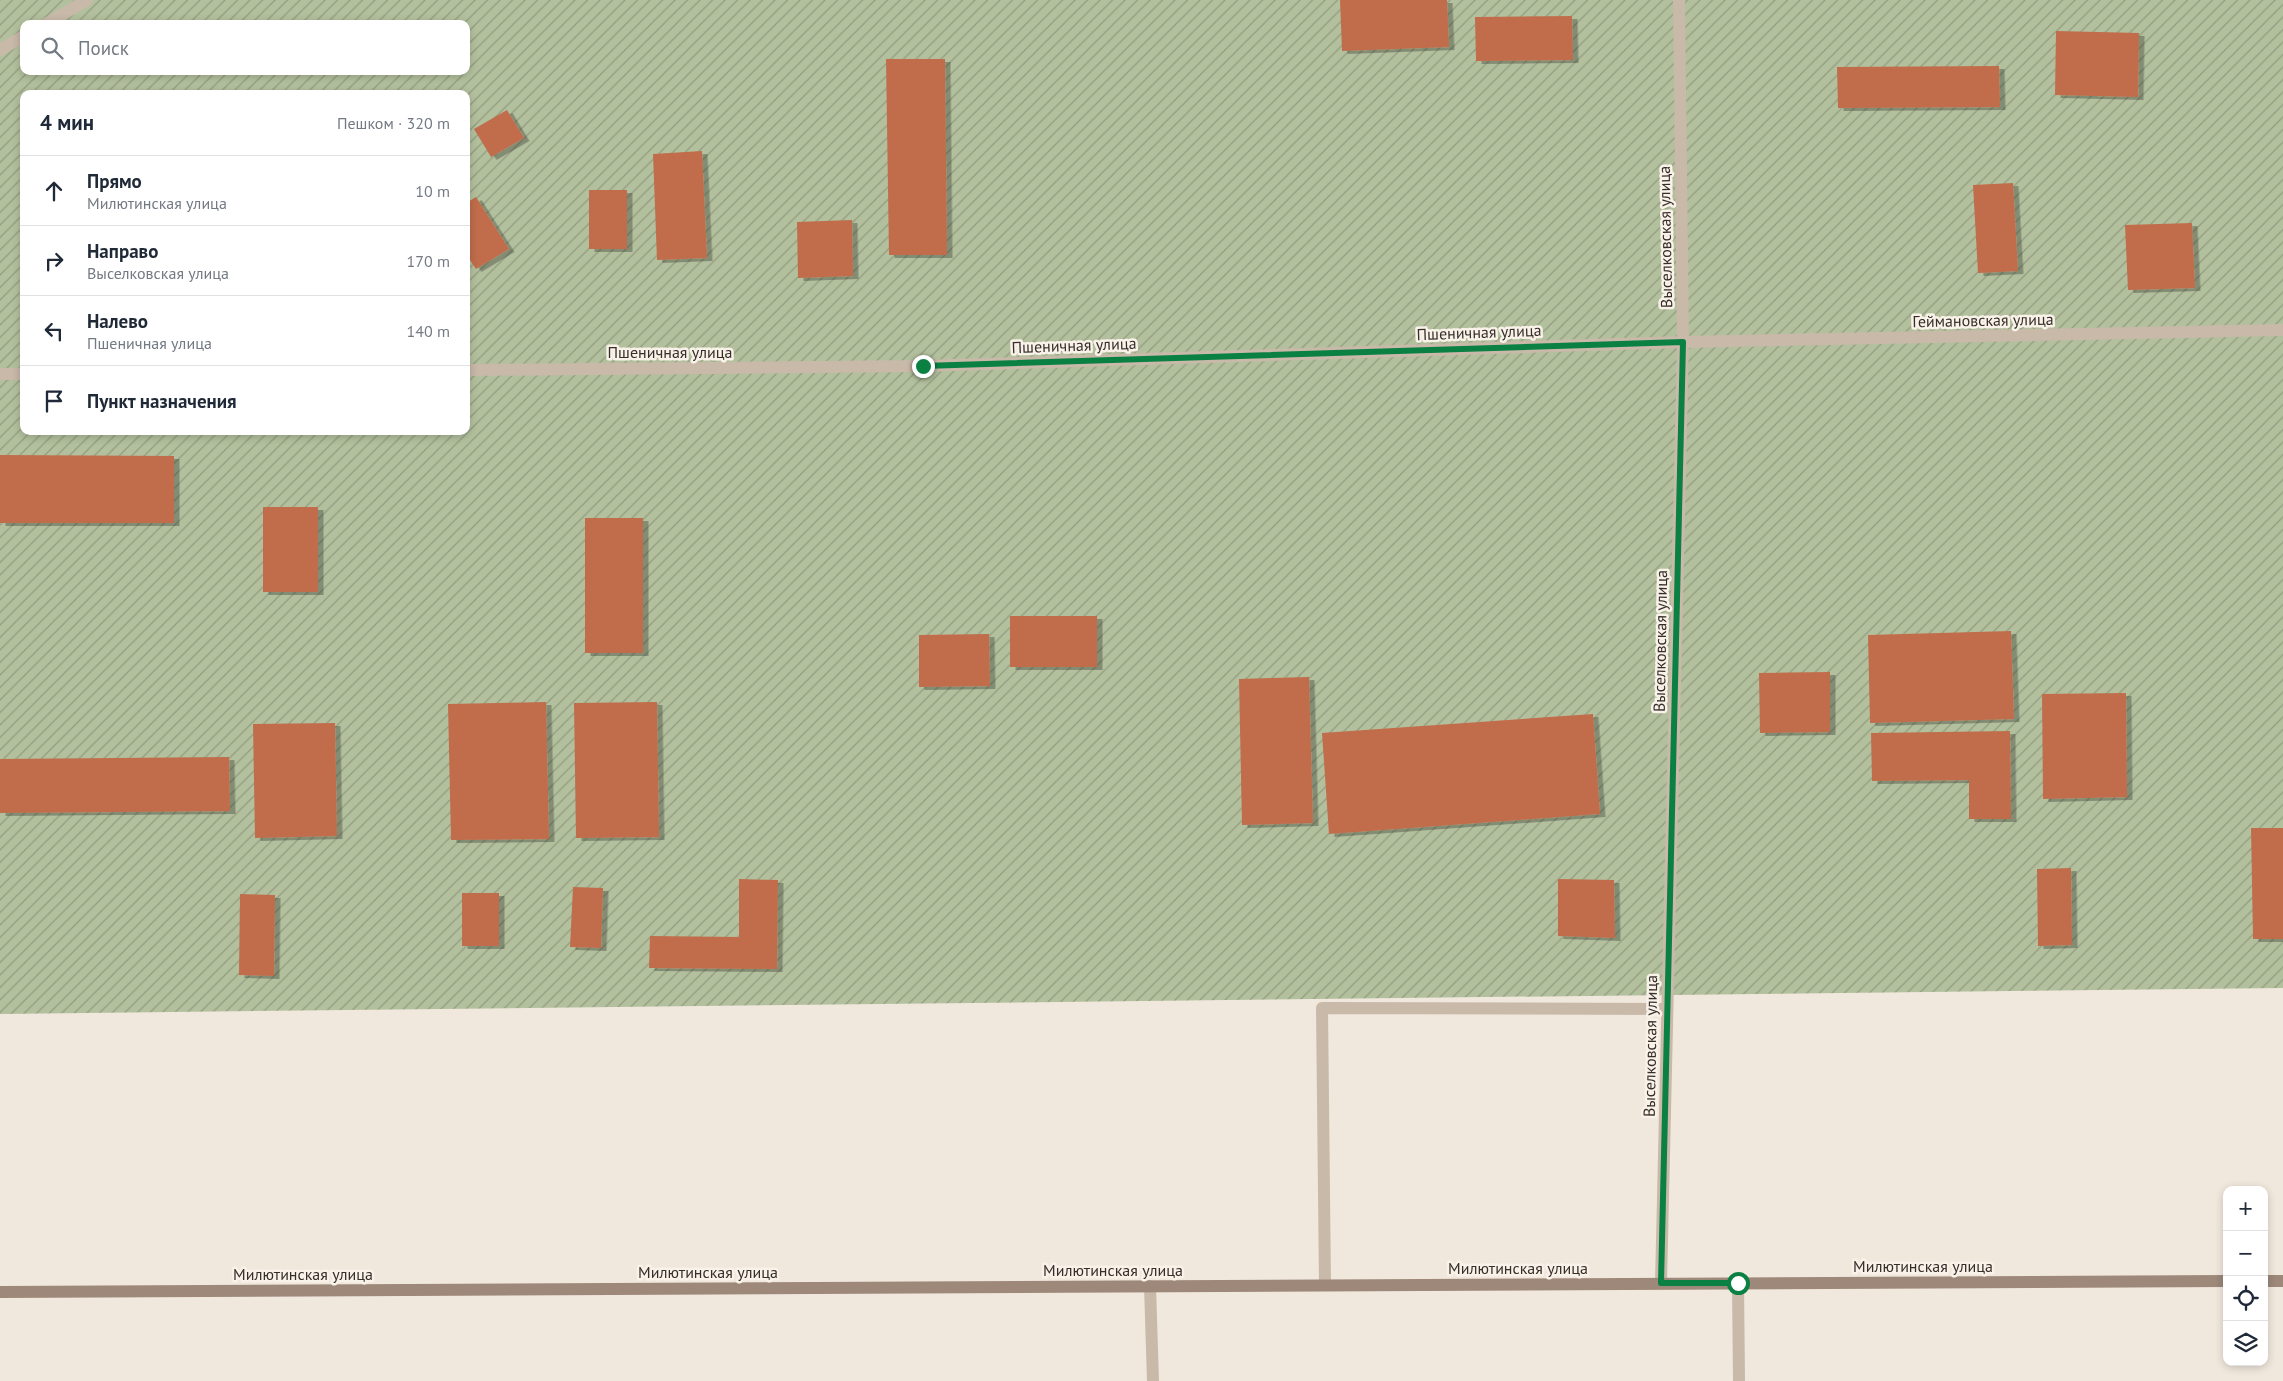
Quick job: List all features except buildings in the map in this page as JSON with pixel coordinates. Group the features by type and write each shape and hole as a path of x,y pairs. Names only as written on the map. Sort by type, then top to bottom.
{"main road":[{"name":"Милютинская улица","path":"0,1292 2223,1281"},
{"path":"2268,1281 2283,1281"}],"street":[{"path":"53,20 87,0"},
{"name":"Выселковская улица","path":"1661,1283 1683,342 1679,0"},
{"path":"0,50 20,38"},
{"name":"Геймановская улица","path":"1683,342 2283,330"},
{"name":"Пшеничная улица","path":"470,370 923,366 1683,342"},
{"path":"0,374 20,374"},
{"path":"1325,1285 1322,1008 1667,1009"},
{"path":"1738,1283 1739,1381"},
{"path":"1150,1286 1153,1381"}],"green space":[{"path":"0,0 2283,0 2283,988 0,1014"}],"route":[{"path":"923,366 1683,342 1661,1283 1738,1283"}]}
